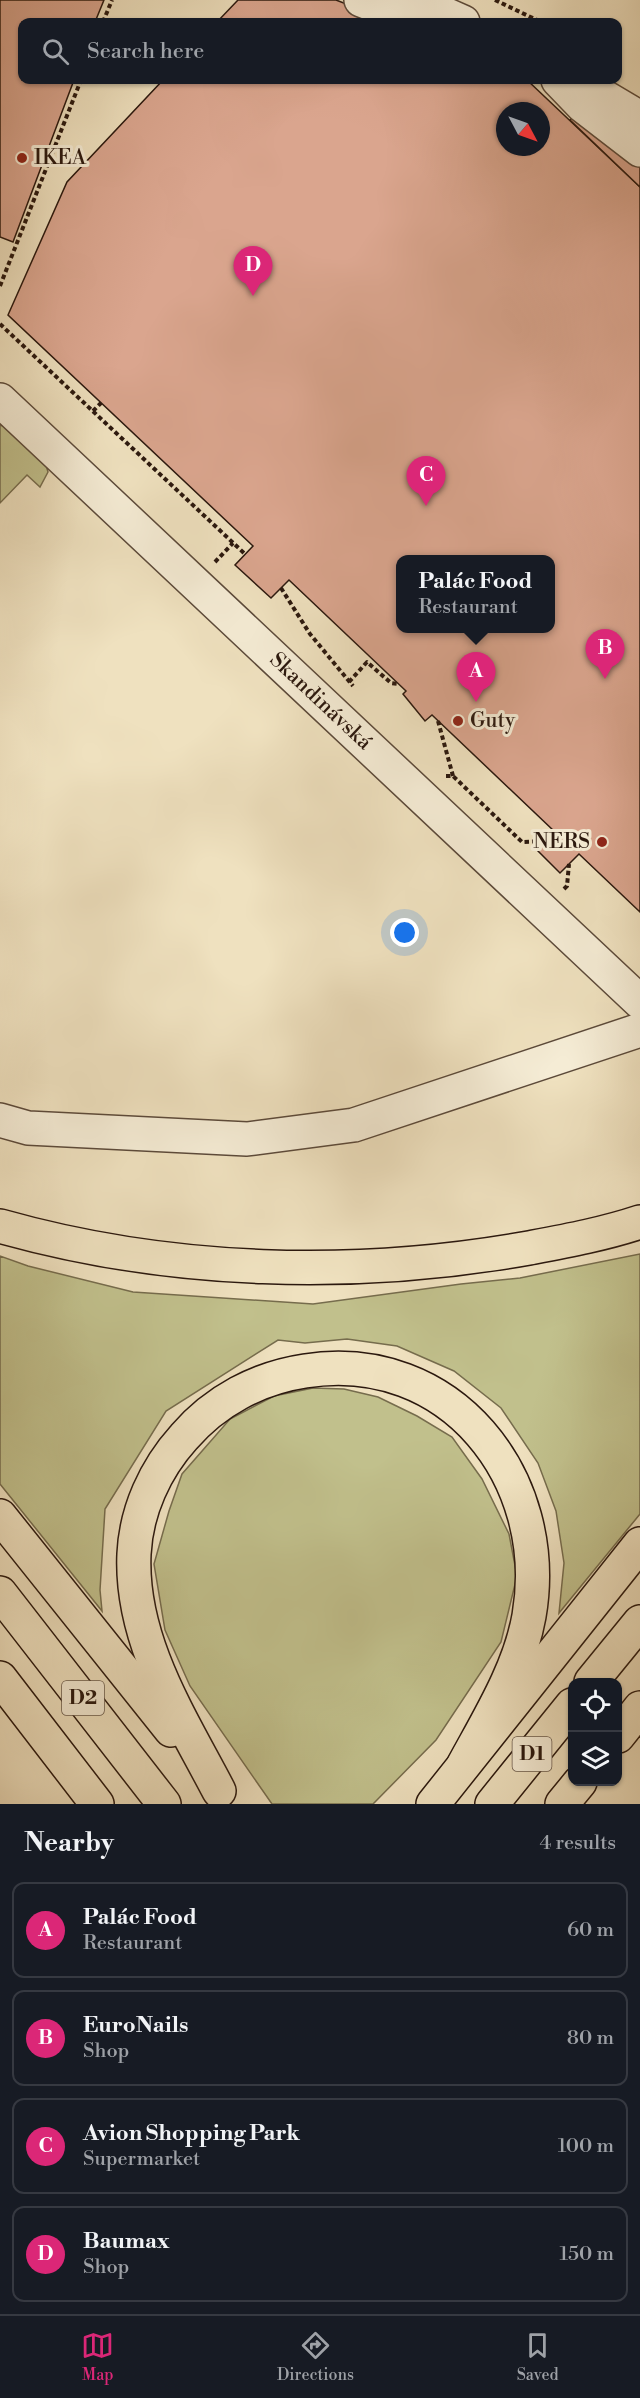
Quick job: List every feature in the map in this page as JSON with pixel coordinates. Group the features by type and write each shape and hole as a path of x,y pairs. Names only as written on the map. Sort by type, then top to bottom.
{"highway":[{"path":"0,1226 72,1243 141,1255 211,1263 281,1267 351,1267 421,1263 491,1255 560,1242 640,1222"},
{"path":"224,1798 169,1695 144,1632 135,1581 134,1554 138,1527 146,1499 172,1449 212,1409 261,1382 288,1373 316,1369 344,1368 373,1372 400,1379 442,1400 472,1424 491,1445 507,1468 519,1494 529,1534 532,1558 529,1618 512,1669 490,1717 464,1764"},
{"path":"0,1516 224,1798"},
{"path":"433,1804 640,1544"},
{"name":"D2","path":"0,1593 164,1804"},
{"path":"595,1678 640,1622"},
{"name":"D2","path":"0,1678 97,1804"},
{"name":"D1","path":"492,1804 568,1711"},
{"name":"D1","path":"562,1804 577,1786"},
{"path":"580,1804 591,1786"}],"street":[{"path":"361,0 406,18"},
{"path":"412,0 454,18"},
{"path":"562,84 583,106 640,150"},
{"path":"583,84 640,118"},
{"name":"Skandinávská","path":"0,400 640,1002"},
{"path":"0,1120 28,1128 247,1139 354,1125 640,1030"}],"path":[{"path":"105,18 112,0"},
{"path":"495,0 533,18"},
{"path":"0,286 79,84"},
{"path":"0,324 245,554"},
{"path":"93,411 101,403"},
{"path":"281,588 310,634 356,690"},
{"path":"349,682 368,662 391,683 399,684"},
{"path":"438,721 453,776 522,842 546,841"},
{"path":"444,776 453,776"}],"shaded area":[{"path":"0,425 6,427 46,465 48,472 40,487 27,475 0,503"},
{"path":"640,1254 640,1514 559,1613 564,1563 556,1511 538,1463 501,1408 454,1371 397,1346 347,1339 305,1343 278,1340 166,1411 105,1509 100,1590 102,1611 0,1484 0,1256 28,1266 133,1292 313,1304 520,1278"},
{"path":"313,1388 344,1389 378,1397 417,1416 452,1437 482,1479 509,1534 517,1576 501,1642 436,1740 373,1804 272,1804 190,1686 165,1630 154,1564 182,1474 230,1419 274,1396"}],"building":[{"name":"IKEA","path":"0,0 104,0 97,18 18,18 18,84 72,84 13,242 0,237"},
{"path":"238,0 336,0 383,18 221,18"},
{"path":"159,84 531,84 640,187 640,912 579,854 560,873 537,850 555,832 432,715 425,721 403,694 406,691 289,580 271,598 235,565 253,546 8,315 67,182"},
{"path":"580,109 640,127 640,187 570,120"}],"place":[{"name":"IKEA","path":"22,158"},
{"name":"Baumax","path":"253,296"},
{"name":"Avion Shopping Park","path":"426,506"},
{"name":"EuroNails","path":"605,679"},
{"name":"Palác Food","path":"476,702"},
{"name":"Guty","path":"458,721"},
{"name":"NERS","path":"602,842"}]}
